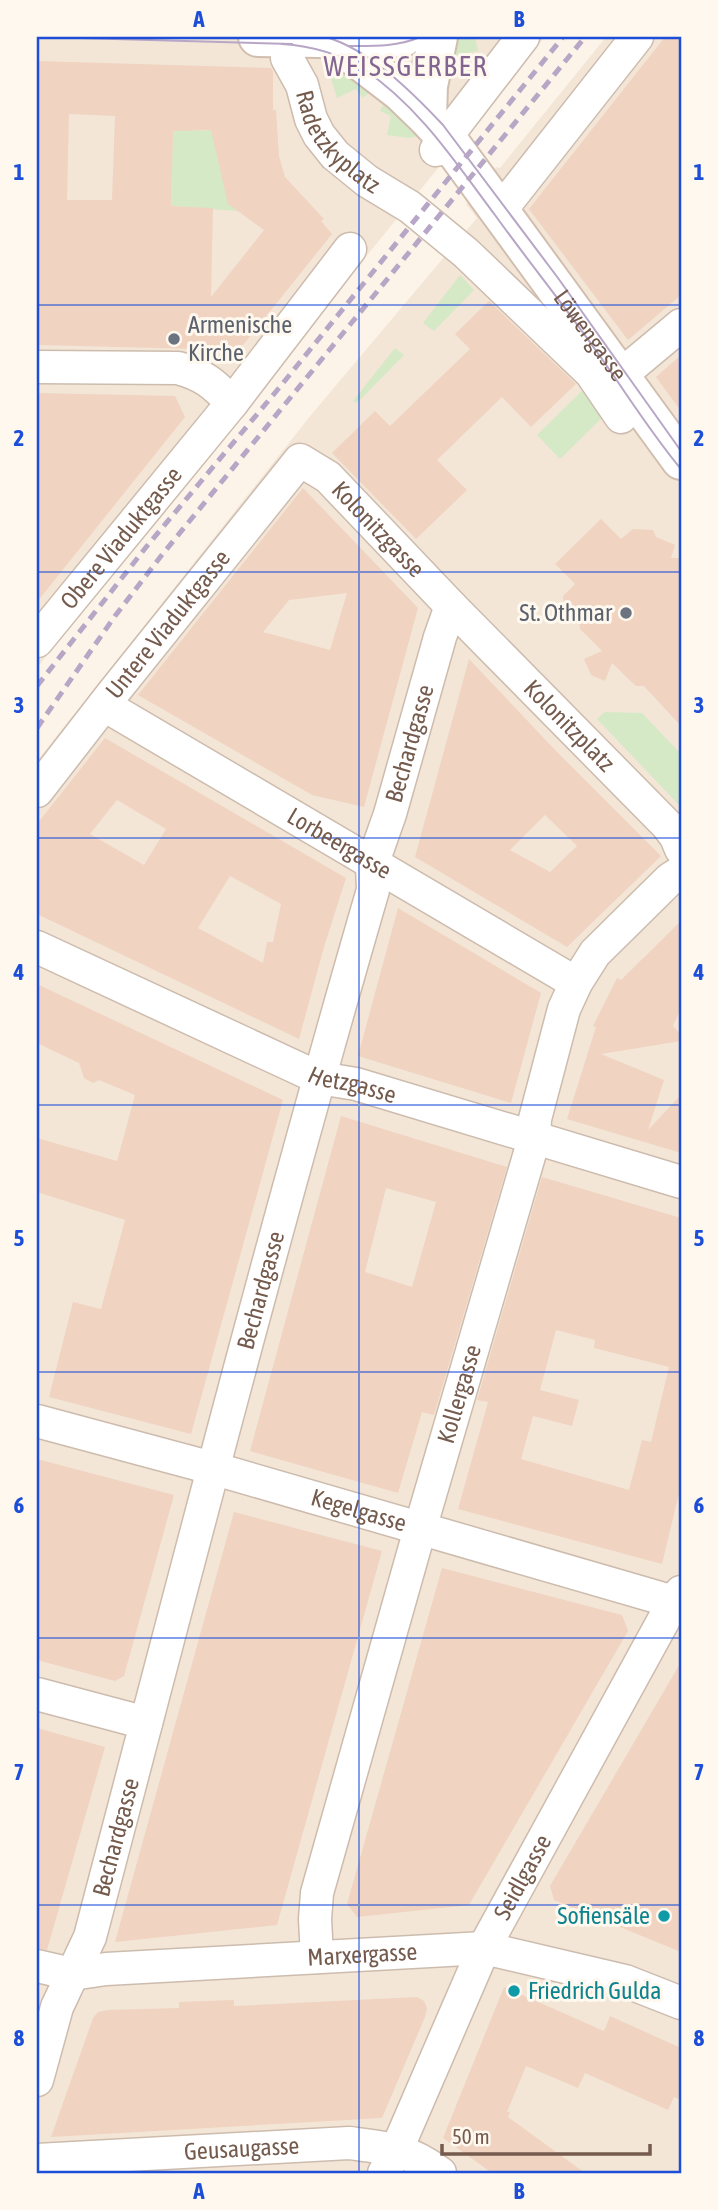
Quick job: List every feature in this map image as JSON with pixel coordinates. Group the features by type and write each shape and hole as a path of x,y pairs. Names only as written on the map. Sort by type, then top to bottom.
{"street":[{"path":"272,47 333,38 403,37"},
{"path":"437,136 428,86 438,37"},
{"path":"437,136 523,37"},
{"path":"333,38 390,82 500,211 637,37"},
{"name":"Radetzkyplatz","path":"272,47 302,85 311,119 319,135 335,155 368,181 410,207 466,253 591,373 621,417"},
{"name":"Löwengasse","path":"500,211 681,460"},
{"name":"Obere Viaduktgasse","path":"37,640 232,403 351,249"},
{"path":"621,375 681,325"},
{"path":"37,367 178,368 194,372 211,381 232,403"},
{"name":"Kolonitzgasse","path":"300,460 328,477 451,606"},
{"name":"Untere Viaduktgasse","path":"37,792 300,460"},
{"name":"Kolonitzplatz","path":"451,606 667,825 681,849"},
{"name":"Bechardgasse","path":"37,2080 57,2007 89,1937 212,1468 373,890 372,865 390,814 451,606"},
{"name":"Lorbeergasse","path":"104,705 576,983"},
{"name":"Kollergasse","path":"317,1957 317,1893 534,1139 535,1119 564,1009 595,953 670,879 681,872"},
{"name":"Hetzgasse","path":"37,947 319,1077 356,1084 681,1182"},
{"name":"Kegelgasse","path":"37,1421 679,1600"},
{"name":"Seidlgasse","path":"391,2161 484,1948 679,1600"},
{"path":"37,1694 146,1723"},
{"name":"Marxergasse","path":"37,1966 72,1974 106,1969 484,1948 625,1981 681,2003"},
{"name":"Geusaugasse","path":"37,2160 349,2143 391,2161 426,2163 440,2173"}],"shaded area":[{"path":"37,37 545,37 267,378 37,668"},
{"path":"606,37 681,37 681,2173 37,2173 37,761 311,415 477,218 466,204 496,167 500,168"}],"green space":[{"path":"448,37 475,37 478,51 457,55 457,58 441,58"},
{"path":"330,61 374,88 363,98 356,89 337,98 329,72"},
{"path":"387,98 425,135 408,138 387,135 391,116 380,111"},
{"path":"173,120 200,131 209,130 209,120 226,167 237,211 171,206"},
{"path":"460,275 474,290 434,331 423,323"},
{"path":"395,348 404,355 357,403 353,401"},
{"path":"588,385 611,409 560,459 537,435"},
{"path":"605,712 642,713 681,754 681,807 597,719"}],"building":[{"path":"665,37 681,37 681,295 628,340 529,209"},
{"path":"37,61 271,68 273,110 276,110 279,156 285,177 324,219 321,221 332,234 239,350 37,345","holes":["69,114 115,116 112,200 67,200","211,130 228,204 264,230 211,297 213,208 171,206 173,131"]},
{"path":"489,301 576,384 531,427 502,397 437,460 467,490 416,539 332,453 375,411 390,426 470,349 455,334"},
{"path":"681,355 681,411 656,377"},
{"path":"37,393 175,396 185,417 37,602"},
{"path":"303,488 418,608 364,807 312,795 138,695","holes":["347,593 330,650 263,632 289,600"]},
{"name":"St. Othmar","path":"601,519 621,539 633,529 653,530 656,537 675,545 671,558 681,558 681,726 644,686 636,686 612,663 605,681 591,675 584,659 602,651 580,629 579,621 564,605 563,596 575,584 555,564"},
{"path":"469,659 661,856 567,947 415,857","holes":["545,815 577,846 550,872 510,850"]},
{"path":"105,738 346,878 299,1039 37,914 37,824","holes":["117,800 166,829 144,865 90,834","230,876 281,904 273,942 267,942 263,963 198,928"]},
{"path":"398,908 541,993 511,1103 358,1056"},
{"path":"681,921 681,1008 673,1026 681,1035 681,1041 601,1054 664,1080 648,1130 681,1095 681,1153 567,1119 596,1027 593,1026 617,978 621,980"},
{"path":"37,984 283,1100 191,1434 49,1397 73,1302 101,1309 125,1220 37,1192 37,1138 117,1161 135,1095 99,1080 93,1083 84,1078 79,1063 37,1043"},
{"path":"341,1116 507,1167 434,1415 422,1412 398,1493 250,1451","holes":["386,1188 436,1202 412,1287 365,1272"]},
{"path":"542,1177 681,1218 681,1485 662,1564 458,1509 488,1402 477,1400","holes":["556,1330 595,1340 594,1348 669,1367 651,1442 642,1440 629,1490 521,1459 533,1416 572,1426 579,1400 540,1390"]},
{"path":"37,1459 174,1495 124,1676 115,1681 37,1660"},
{"path":"234,1512 382,1551 277,1925 115,1942"},
{"path":"442,1568 622,1615 628,1631 469,1905 357,1917 347,1904"},
{"path":"681,1662 681,1952 554,1900 550,1886"},
{"path":"37,1728 105,1747 47,1950 37,1948"},
{"path":"504,1987 604,2031 610,2016 681,2048 681,2100 674,2097 668,2110 585,2073 578,2088 526,2066 507,2112 510,2112 508,2117 585,2173 492,2173 443,2138"},
{"path":"417,1997 424,2001 427,2008 425,2017 382,2118 51,2137 93,2018 98,2012 179,2008 179,2002 234,2000 234,2006"}],"tram line":[{"path":"43,37 292,44"},
{"path":"326,37 374,62 404,86 443,125 558,278 681,451"},
{"path":"348,46 394,44 420,37"},
{"path":"282,44 324,51 354,63 383,83 419,117 451,155 572,317 681,469"}],"railway":[{"path":"37,686 147,546 279,388 563,37"},
{"path":"37,728 115,616 161,556 585,37"}],"place":[{"name":"Armenische Kirche","path":"174,339"},
{"name":"St. Othmar","path":"626,613"},
{"name":"Sofiensäle","path":"664,1916"},
{"name":"Friedrich Gulda","path":"514,1991"}],"district":[{"name":"WEISSGERBER","path":"406,66"}]}
